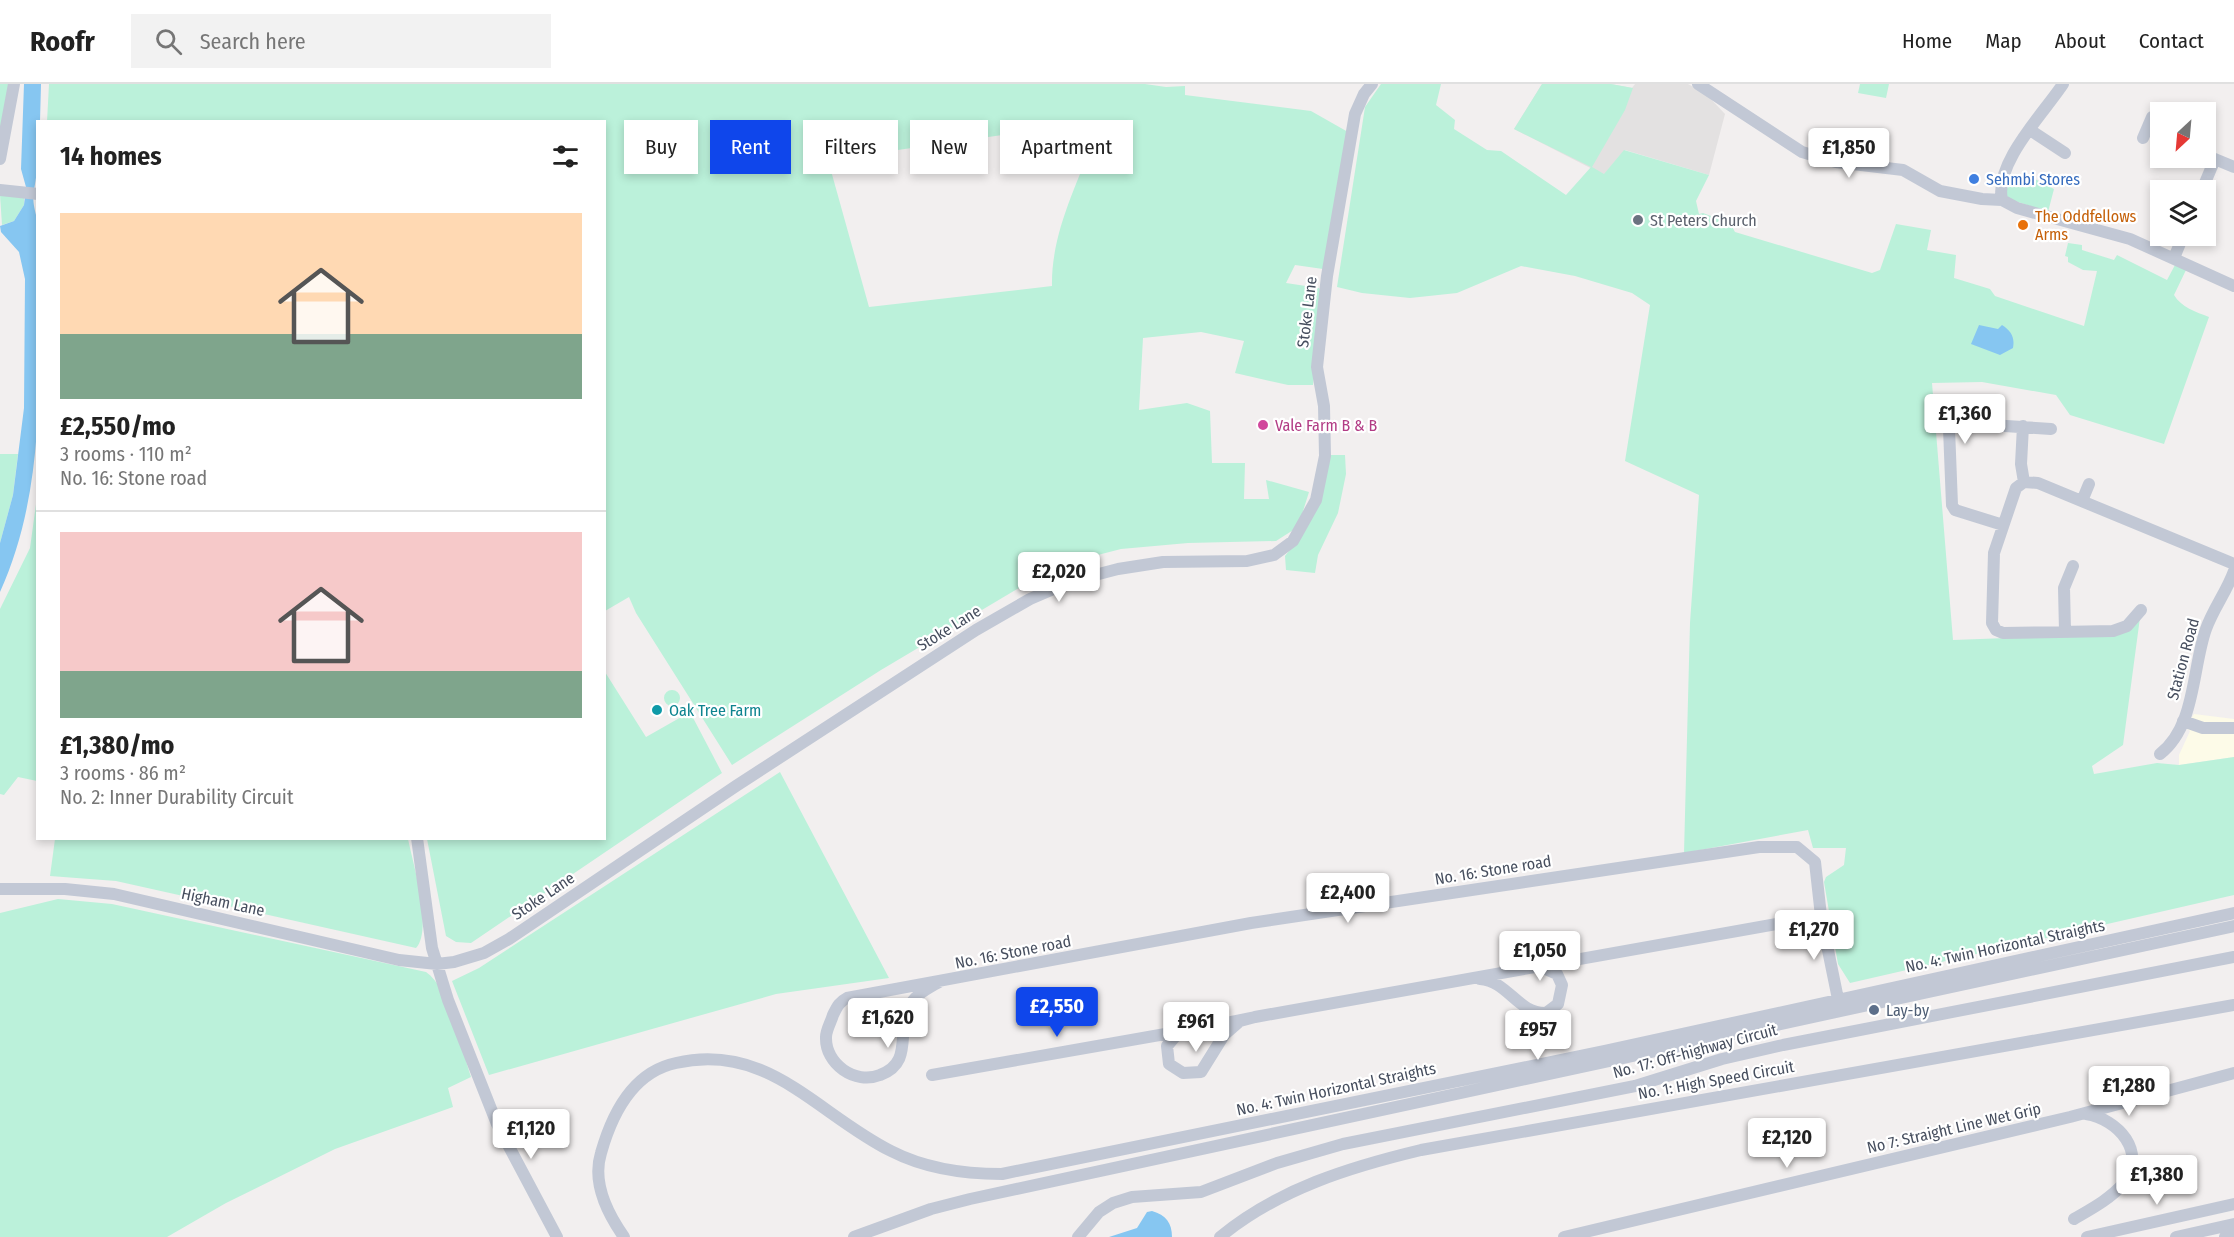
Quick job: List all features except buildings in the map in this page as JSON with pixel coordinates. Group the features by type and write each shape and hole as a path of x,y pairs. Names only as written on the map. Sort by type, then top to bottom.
{"street":[{"path":"0,159 14,84"},
{"name":"Stoke Lane","path":"437,964 465,960 509,939 736,786 976,630 1030,599 1072,581 1118,569 1163,562 1247,561 1274,555 1293,541 1316,500 1325,456 1324,406 1317,367 1328,276 1355,114 1364,94 1372,84"},
{"path":"1698,84 1802,152 1836,162 1903,170 1946,193 2002,200 2017,208 2130,239 2234,286"},
{"path":"2002,200 2002,189 2007,170 2030,130 2063,84"},
{"path":"2030,130 2065,153"},
{"path":"2216,160 2234,167"},
{"path":"0,190 36,194"},
{"path":"2174,258 2179,246"},
{"path":"2003,525 1955,510 1952,505 1949,428 1959,420 1975,424 2051,429"},
{"path":"2023,426 2020,464 2024,483"},
{"path":"2141,610 2127,626 2113,631 2002,633 1996,630 1992,623 1991,572 1994,553 2016,488 2024,483 2038,483 2234,564"},
{"path":"2082,501 2089,484"},
{"path":"2065,631 2064,588 2073,566"},
{"name":"Station Road","path":"2160,754 2171,743 2183,721 2205,630 2234,571"},
{"path":"2183,721 2203,728 2234,728"},
{"path":"417,840 432,948 437,964 484,1094 516,1164 557,1237"},
{"name":"No. 16: Stone road","path":"939,982 925,990 908,1008 902,1053 892,1069 871,1078 857,1077 840,1068 833,1060 826,1034 840,1001 847,998 1251,923 1759,847 1791,846 1809,855 1815,862 1821,916 1838,999"},
{"name":"Higham Lane","path":"1,889 65,889 114,894 399,960 437,964"},
{"name":"No. 4: Twin Horizontal Straights","path":"624,1237 606,1211 597,1166 606,1132 614,1114 642,1079 669,1064 697,1058 738,1061 758,1068 797,1089 868,1139 917,1162 966,1173 1002,1174 1605,1051 2234,913"},
{"path":"932,1075 1821,916"},
{"name":"No. 4: Twin Horizontal Straights","path":"854,1237 931,1209 970,1199 2234,926"},
{"name":"No. 17: Off-highway Circuit","path":"1077,1237 1099,1212 1113,1203 1155,1194 1201,1192 1277,1163 1343,1144 1635,1086 1722,1059 1783,1045 2234,957"},
{"path":"1455,982 1489,980 1502,987 1529,1010 1546,1013 1558,1004 1562,985 1557,974 1541,967"},
{"name":"No. 1: High Speed Circuit","path":"1220,1237 1250,1215 1294,1191 1356,1167 1430,1148 2234,1005"},
{"path":"1188,1030 1172,1038 1167,1046 1166,1056 1169,1064 1176,1070 1193,1074 1205,1068 1220,1040 1235,1024 1255,1017"},
{"name":"No 7: Straight Line Wet Grip","path":"1564,1237 2017,1130 2234,1073"},
{"name":"No 7: Straight Line Wet Grip","path":"2070,1117 2085,1114 2107,1121 2128,1140 2132,1156 2131,1167 2122,1184 2099,1204 2074,1219"},
{"path":"2087,1237 2234,1204"},
{"path":"2176,1237 2234,1224"},
{"path":"2225,1237 2234,1235"}],"shaded area":[{"path":"1542,84 1611,84 1632,88 1635,84 1688,84 1706,94 1725,114 1709,175 1625,150 1604,175 1514,129"},
{"path":"2194,714 2234,719 2234,757 2179,765 2179,755 2190,731 2186,728"}],"green space":[{"path":"0,84 9,84 0,142"},
{"path":"49,84 1145,84 1166,87 1185,86 1185,95 1311,111 1348,132 1323,269 1295,265 1286,283 1319,288 1322,294 1313,385 1288,385 1235,373 1244,341 1201,332 1143,338 1139,410 1187,403 1210,411 1212,463 1245,463 1244,499 1269,499 1266,480 1309,492 1298,527 1276,541 1188,543 1121,549 1090,557 1034,579 881,670 732,765 636,613 629,597 606,610 606,120 47,120","holes":["803,120 898,120 898,150 910,148 910,120 988,120 988,137 1000,135 1000,120 1133,120 1133,174 1080,174 1060,229 1052,286 869,307 832,174 803,174"]},
{"path":"1381,84 1441,84 1436,105 1455,120 1454,129 1487,150 1501,151 1566,195 1591,167 1514,129 1542,84 1611,84 1633,88 1625,110 1592,167 1604,174 1624,150 1709,175 1696,201 1699,214 1703,213 1730,223 1735,232 1872,273 1880,270 1896,224 1931,230 1927,250 1956,255 1954,278 1990,289 1995,296 2084,326 2097,271 2083,270 2068,262 2068,257 2065,256 2068,243 2082,245 2082,250 2114,260 2117,255 2167,280 2175,265 2186,270 2174,295 2185,306 2209,317 2164,444 2070,415 2056,395 1982,382 1932,383 1953,640 2112,634 2141,610 2123,745 2092,766 2094,774 2157,763 2179,765 2234,757 2234,895 1850,983 1838,964 1824,882 1826,877 1844,865 1846,848 1813,848 1808,830 1684,853 1690,623 1699,495 1625,461 1650,305 1632,293 1575,276 1521,266 1457,293 1410,298 1362,293 1337,287 1365,107"},
{"path":"1860,84 1889,84 1886,98 1858,93"},
{"path":"2010,174 2035,179 2054,189 2048,212 2009,199 2006,194"},
{"path":"0,195 24,198 24,205 14,221 2,225"},
{"path":"0,454 18,454 13,495 0,543"},
{"path":"1330,455 1345,455 1346,474 1338,513 1318,555 1315,573 1286,570 1285,556 1315,509"},
{"path":"36,504 36,781 18,777 4,795 0,794 0,609 30,548"},
{"path":"606,674 646,737 690,712 722,773 471,943 456,942 446,936 427,840 606,840"},
{"path":"672,690 680,698 672,706 664,698"},
{"path":"780,772 889,978 776,994 489,1075 452,981 479,968"},
{"path":"55,840 408,840 420,896 423,927 421,939 416,948 116,881 50,876"},
{"path":"58,899 112,904 426,972 435,980 449,1005 471,1077 448,1088 453,1107 335,1149 226,1203 167,1237 0,1237 0,913"}],"water":[{"path":"24,84 41,84 40,120 36,120 36,173 33,196 36,214 35,457 28,503 17,548 0,592 0,543 13,495 24,408 25,279 19,252 1,232 0,226 14,221 24,205 26,187 21,169"},
{"path":"1979,325 1998,329 2002,325 2012,335 2013,348 2000,355 1971,344"},
{"path":"1152,1211 1167,1220 1172,1237 1109,1237 1137,1228 1147,1212"}],"place":[{"name":"Sehmbi Stores","path":"1974,179"},
{"name":"St Peters Church","path":"1638,220"},
{"name":"The Oddfellows Arms","path":"2023,225"},
{"name":"Vale Farm B & B","path":"1263,425"},
{"name":"Oak Tree Farm","path":"657,710"},
{"name":"Lay-by","path":"1874,1010"}]}
